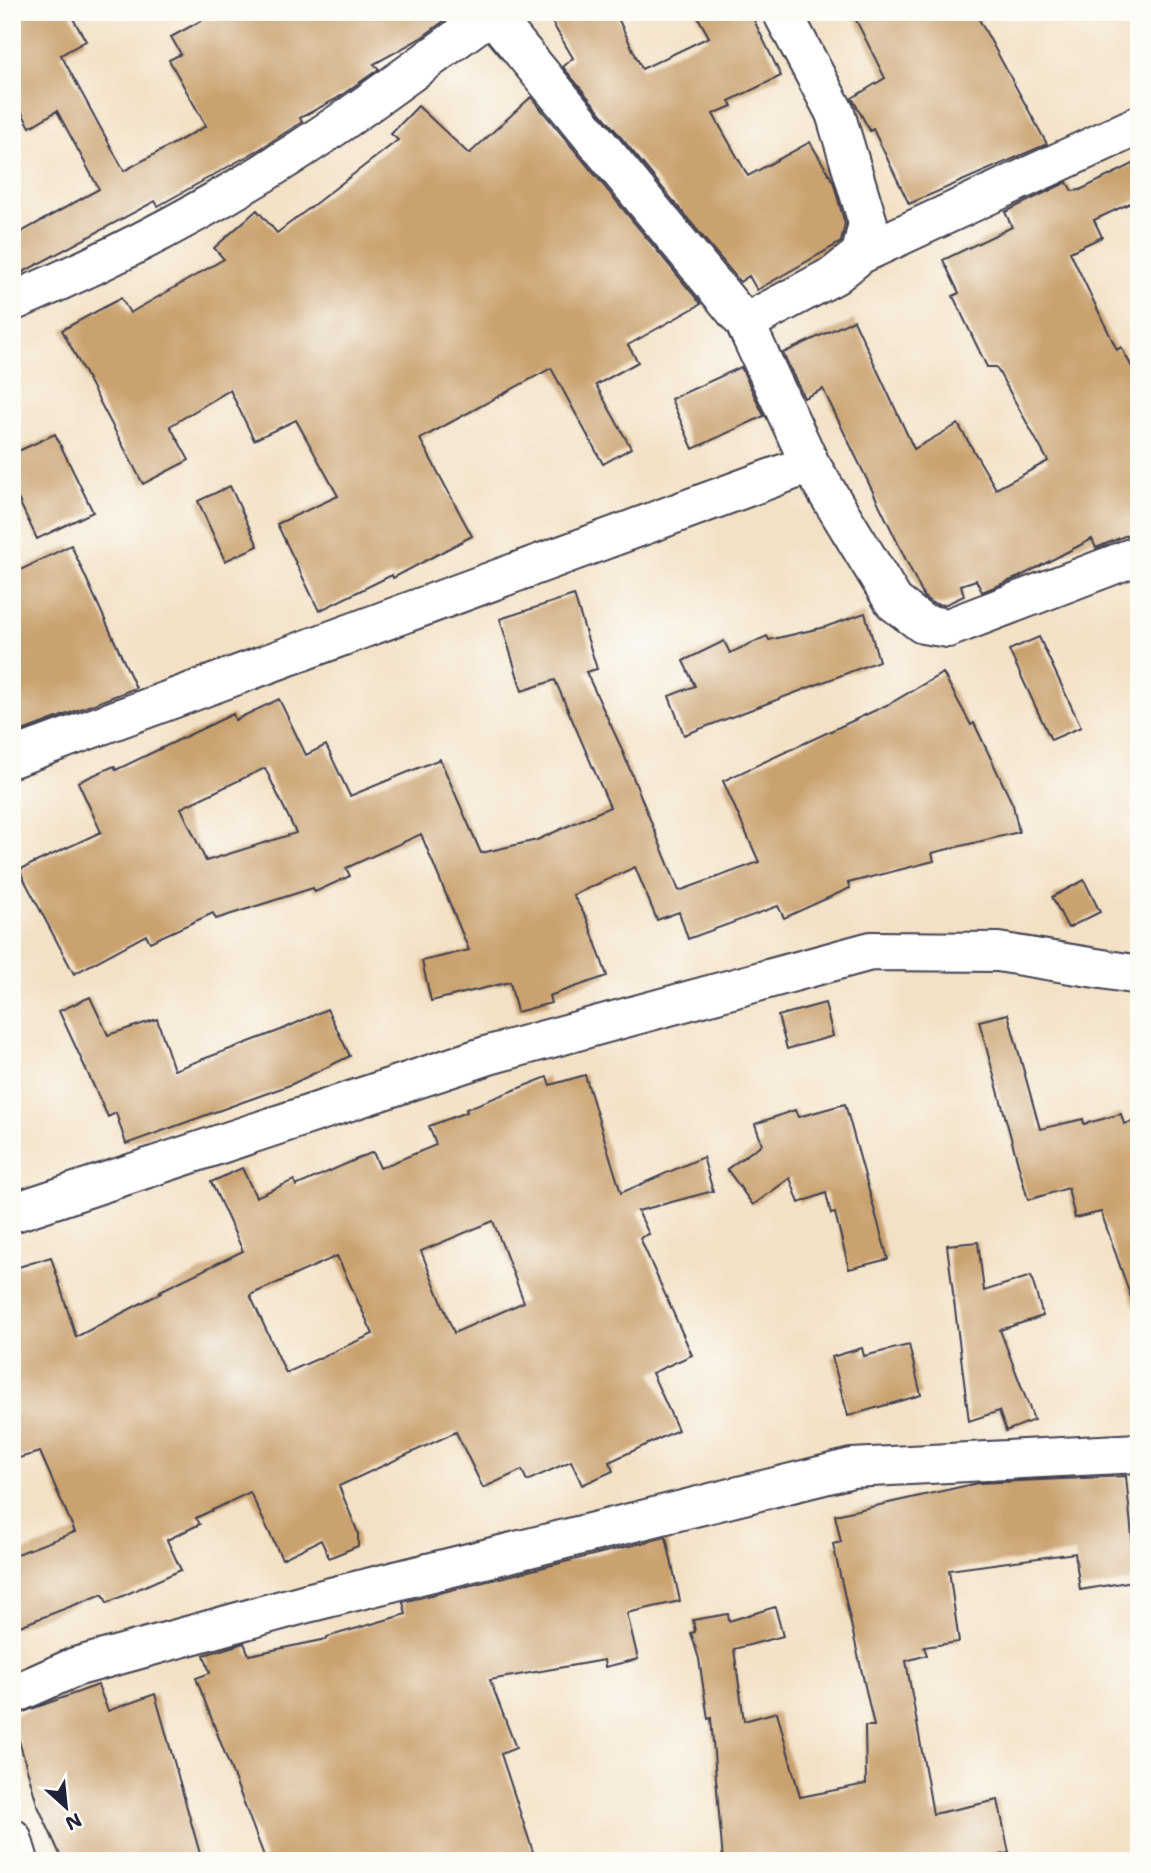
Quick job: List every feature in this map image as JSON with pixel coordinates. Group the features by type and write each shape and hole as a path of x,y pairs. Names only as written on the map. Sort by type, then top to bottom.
{"street":[{"path":"782,12 835,113 868,223 861,254"},
{"path":"12,302 94,268 214,203 339,124 491,13 745,323 810,464 894,602 923,624 948,628 1139,555"},
{"path":"745,323 835,275 861,254 1139,125"},
{"path":"12,758 810,464"},
{"path":"12,1213 489,1055 871,951 998,952 1139,975"},
{"path":"12,1695 75,1667 281,1610 852,1468 1139,1453"},
{"path":"12,1838 19,1861"}],"building":[{"path":"12,12 69,12 86,41 61,55 124,171 206,126 169,60 181,54 171,37 217,12 456,12 421,38 374,64 379,69 336,99 300,118 302,122 260,149 158,206 155,201 12,278 12,237 99,189 57,111 30,127 12,95"},
{"path":"546,12 615,12 642,69 709,37 695,12 750,12 781,76 729,101 732,106 713,114 748,176 810,142 833,181 845,224 841,242 757,290 749,276 740,282 563,67 573,58"},
{"path":"852,12 975,12 1047,144 909,204 873,129 870,131 852,98 885,78"},
{"path":"531,97 701,304 628,345 638,362 596,385 631,448 603,464 551,368 420,439 472,536 393,578 392,575 319,611 277,524 338,496 296,420 254,440 230,390 170,426 189,460 143,484 62,330 121,298 130,313 224,259 214,248 257,210 277,233 398,140 391,134 418,106 469,154"},
{"path":"1139,161 1139,199 1094,220 1102,237 1070,252 1117,350 1121,347 1139,380 1139,530 1096,548 1092,539 1019,577 982,592 976,580 961,585 964,596 944,605 932,603 924,597 823,389 804,398 783,353 854,320 914,449 958,424 996,489 1048,461 996,367 987,367 953,296 959,293 943,260 1012,227 1005,212 1067,182 1072,191 1080,190"},
{"path":"741,367 764,416 693,449 671,399"},
{"path":"55,434 93,512 37,539 12,486 12,454"},
{"path":"230,486 258,546 225,561 198,501"},
{"path":"71,545 136,688 12,735 12,574"},
{"path":"574,595 597,669 586,672 620,745 679,891 759,862 723,781 889,704 943,673 971,725 974,723 1013,805 1019,832 932,853 934,861 848,883 850,888 784,918 778,906 688,939 679,912 657,920 635,867 573,895 587,919 607,976 549,996 551,1003 517,1012 510,982 431,1001 422,961 469,950 421,834 346,868 350,876 315,892 313,888 216,919 213,913 150,942 146,935 74,974 19,870 101,832 78,782 114,766 116,770 233,714 235,720 279,699 306,755 326,745 350,796 440,759 481,853 537,840 610,807 555,680 522,691 500,619","holes":["265,768 296,833 206,861 181,808"]},
{"path":"865,613 879,661 684,735 669,696 695,686 683,661 724,641 730,653 767,636 769,640 825,627"},
{"path":"1039,637 1081,727 1051,740 1009,650"},
{"path":"1084,880 1100,912 1068,928 1052,897"},
{"path":"90,997 108,1035 157,1019 174,1070 281,1030 327,1009 350,1056 290,1085 126,1144 116,1113 108,1117 59,1011"},
{"path":"825,1003 833,1036 787,1049 778,1016"},
{"path":"1008,1014 1040,1129 1083,1119 1084,1124 1121,1114 1124,1124 1139,1120 1139,1305 1134,1306 1101,1212 1075,1218 1068,1188 1028,1200 979,1021"},
{"path":"585,1075 621,1193 703,1157 713,1191 638,1211 649,1234 640,1238 692,1355 652,1373 678,1430 609,1462 613,1471 582,1485 571,1461 527,1481 522,1470 483,1488 456,1432 339,1486 358,1533 358,1546 329,1558 321,1540 282,1559 250,1492 196,1518 200,1524 167,1540 181,1570 107,1603 103,1594 12,1629 12,1556 75,1532 40,1452 12,1460 12,1269 51,1257 76,1337 161,1293 160,1291 243,1251 211,1182 242,1168 256,1197 294,1180 296,1186 373,1152 380,1168 436,1145 429,1126 547,1077 550,1085","holes":["493,1221 524,1302 454,1333 421,1251","337,1256 373,1334 286,1373 250,1295"]},
{"path":"845,1104 888,1259 849,1269 835,1213 831,1214 826,1193 799,1203 790,1178 753,1205 727,1169 762,1144 755,1124 795,1110 798,1117"},
{"path":"978,1242 984,1291 1031,1276 1043,1316 1000,1330 1034,1420 1006,1431 999,1411 969,1421 947,1245"},
{"path":"909,1345 921,1395 848,1416 832,1357 862,1348 864,1356"},
{"path":"1126,1476 1133,1547 1139,1545 1139,1580 1080,1590 1075,1553 949,1570 959,1642 924,1647 927,1655 906,1661 933,1814 998,1800 1009,1853 974,1861 723,1861 711,1718 708,1719 699,1659 691,1633 695,1632 693,1620 728,1614 729,1621 775,1607 783,1636 734,1649 744,1721 777,1712 800,1797 866,1784 865,1726 874,1726 833,1544 841,1542 835,1515 978,1483"},
{"path":"666,1537 680,1601 627,1613 638,1659 605,1667 604,1660 490,1680 516,1748 501,1754 536,1861 266,1861 196,1678 210,1673 204,1655 244,1643 249,1655 327,1639 406,1614 403,1602"},
{"path":"98,1685 108,1711 155,1694 202,1861 63,1861 37,1804 12,1716"}]}
